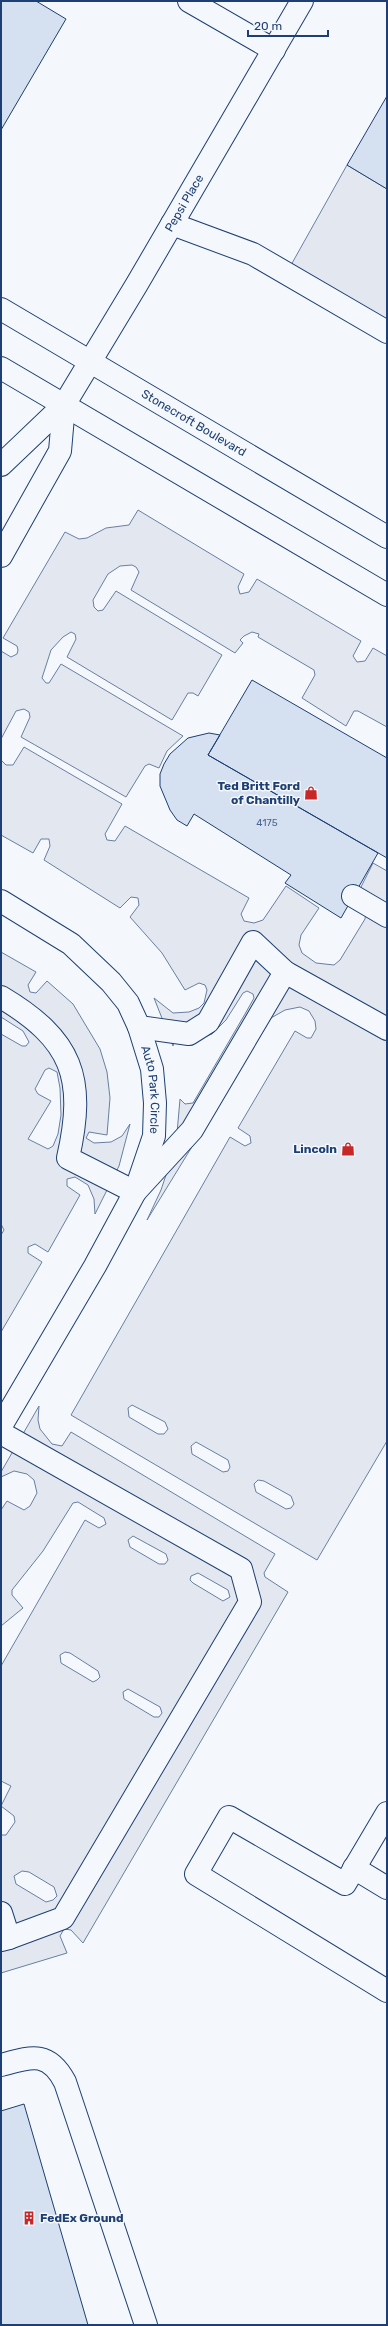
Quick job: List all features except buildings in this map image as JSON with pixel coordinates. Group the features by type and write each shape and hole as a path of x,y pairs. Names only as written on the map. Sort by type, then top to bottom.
{"street":[{"path":"189,1 274,50"},
{"name":"Pepsi Place","path":"64,405 302,1"},
{"path":"172,224 252,254 387,332"},
{"name":"Stonecroft Boulevard","path":"1,309 387,536"},
{"path":"1,368 387,595"},
{"path":"1,465 64,405"},
{"path":"1,556 60,450 64,405"},
{"path":"353,896 387,916"},
{"name":"Auto Park Circle","path":"1,901 71,944 111,982 128,1003 139,1027 152,1069 156,1103 154,1136 135,1192 95,1266 1,1426"},
{"path":"139,1027 189,1034 208,1022 253,942 285,972 387,1029"},
{"path":"1,997 34,1017 61,1049 69,1062 75,1082 76,1099 75,1121 68,1158 135,1192 192,1130 285,972"},
{"path":"1,1433 240,1569 250,1602 63,1918 5,1939 1,1913"},
{"path":"387,1813 345,1884 229,1817 196,1874 387,1990"},
{"path":"354,1868 387,1888"},
{"path":"1,2065 31,2056 44,2060 57,2068 65,2082 146,2325"}],"shaded area":[{"path":"347,165 387,189 387,332 286,274"},
{"path":"138,510 244,574 238,587 240,594 249,592 257,579 361,641 353,656 357,662 365,661 373,648 387,656 387,727 358,711 354,711 346,726 302,698 315,675 314,670 258,637 259,634 252,632 244,636 240,640 243,643 235,653 131,590 139,572 136,567 132,565 120,566 108,574 93,600 94,607 98,611 103,610 116,591 222,655 198,696 193,693 188,693 172,720 67,657 76,639 75,634 71,632 63,637 51,650 42,678 46,683 49,683 61,664 183,736 167,751 159,768 149,764 145,766 126,797 21,737 30,717 29,712 24,709 16,711 1,739 1,651 11,657 17,654 18,650 17,646 3,638 65,532 79,539 87,538 106,528 129,525"},
{"path":"24,747 122,804 105,834 107,840 115,841 125,826 249,898 241,914 244,921 254,923 263,920 286,886 319,908 301,935 299,945 302,953 316,963 334,965 340,960 365,919 366,912 356,897 373,863 387,871 387,1441 317,1560 71,1415 230,1137 245,1146 251,1143 250,1136 238,1128 295,1031 307,1038 311,1038 316,1029 315,1021 309,1011 300,1007 285,1010 271,1018 147,1220 161,1190 176,1145 180,1099 185,1104 193,1103 254,998 253,994 247,991 243,993 226,1020 212,1034 198,1039 174,1042 173,1046 154,998 173,1013 189,1012 199,1008 204,1003 207,990 205,985 199,983 185,990 162,953 130,917 139,905 138,898 131,897 120,908 44,860 50,846 49,839 41,839 33,853 1,835 1,760 6,765 13,765","holes":["132,1405 165,1422 168,1429 164,1434 158,1434 129,1417 128,1408","196,1442 228,1460 230,1467 228,1471 223,1472 192,1454 191,1446","258,1480 264,1481 291,1496 294,1504 291,1508 286,1509 256,1492 254,1484"]},
{"path":"1,952 36,972 28,985 30,992 36,993 47,981 73,1004 100,1049 107,1072 110,1098 107,1135 89,1132 86,1138 94,1143 111,1142 122,1136 130,1124 119,1166 95,1214 94,1199 88,1185 75,1177 67,1179 67,1186 80,1195 48,1252 35,1244 28,1247 28,1253 42,1262 1,1332 1,1235 4,1230 1,1224 1,1034 22,1046 26,1046 29,1042 23,1031 1,1017","holes":["49,1068 57,1072 60,1088 61,1115 58,1134 53,1146 48,1149 28,1139 51,1101 38,1094 35,1089 45,1070"]},
{"path":"39,1406 38,1420 40,1429 52,1444 62,1446 71,1432 275,1554 264,1573 265,1577 288,1592 83,1943 71,1930 64,1929 60,1936 67,1953 1,1973 1,1835 6,1835 15,1822 14,1816 1,1806 11,1786 1,1781 1,1666 85,1520 99,1528 106,1524 104,1518 78,1502 73,1503 43,1551 12,1590 12,1595 23,1608 1,1626 1,1510 7,1501 24,1510 30,1506 37,1493 34,1480 27,1474 14,1471 1,1477 1,1472","holes":["133,1536 166,1554 168,1560 165,1564 159,1564 130,1547 128,1540","198,1573 228,1590 230,1597 223,1601 193,1583 190,1580 191,1576","65,1652 70,1653 98,1671 100,1677 93,1682 61,1663 60,1655","128,1689 160,1707 162,1713 159,1717 154,1717 124,1699 123,1692","22,1871 29,1872 54,1887 57,1896 53,1900 46,1902 16,1884 14,1876"]}],"place":[{"name":"Ted Britt Ford of Chantilly","path":"311,793"},
{"name":"Lincoln","path":"348,1149"},
{"name":"FedEx Ground","path":"29,2218"}]}
